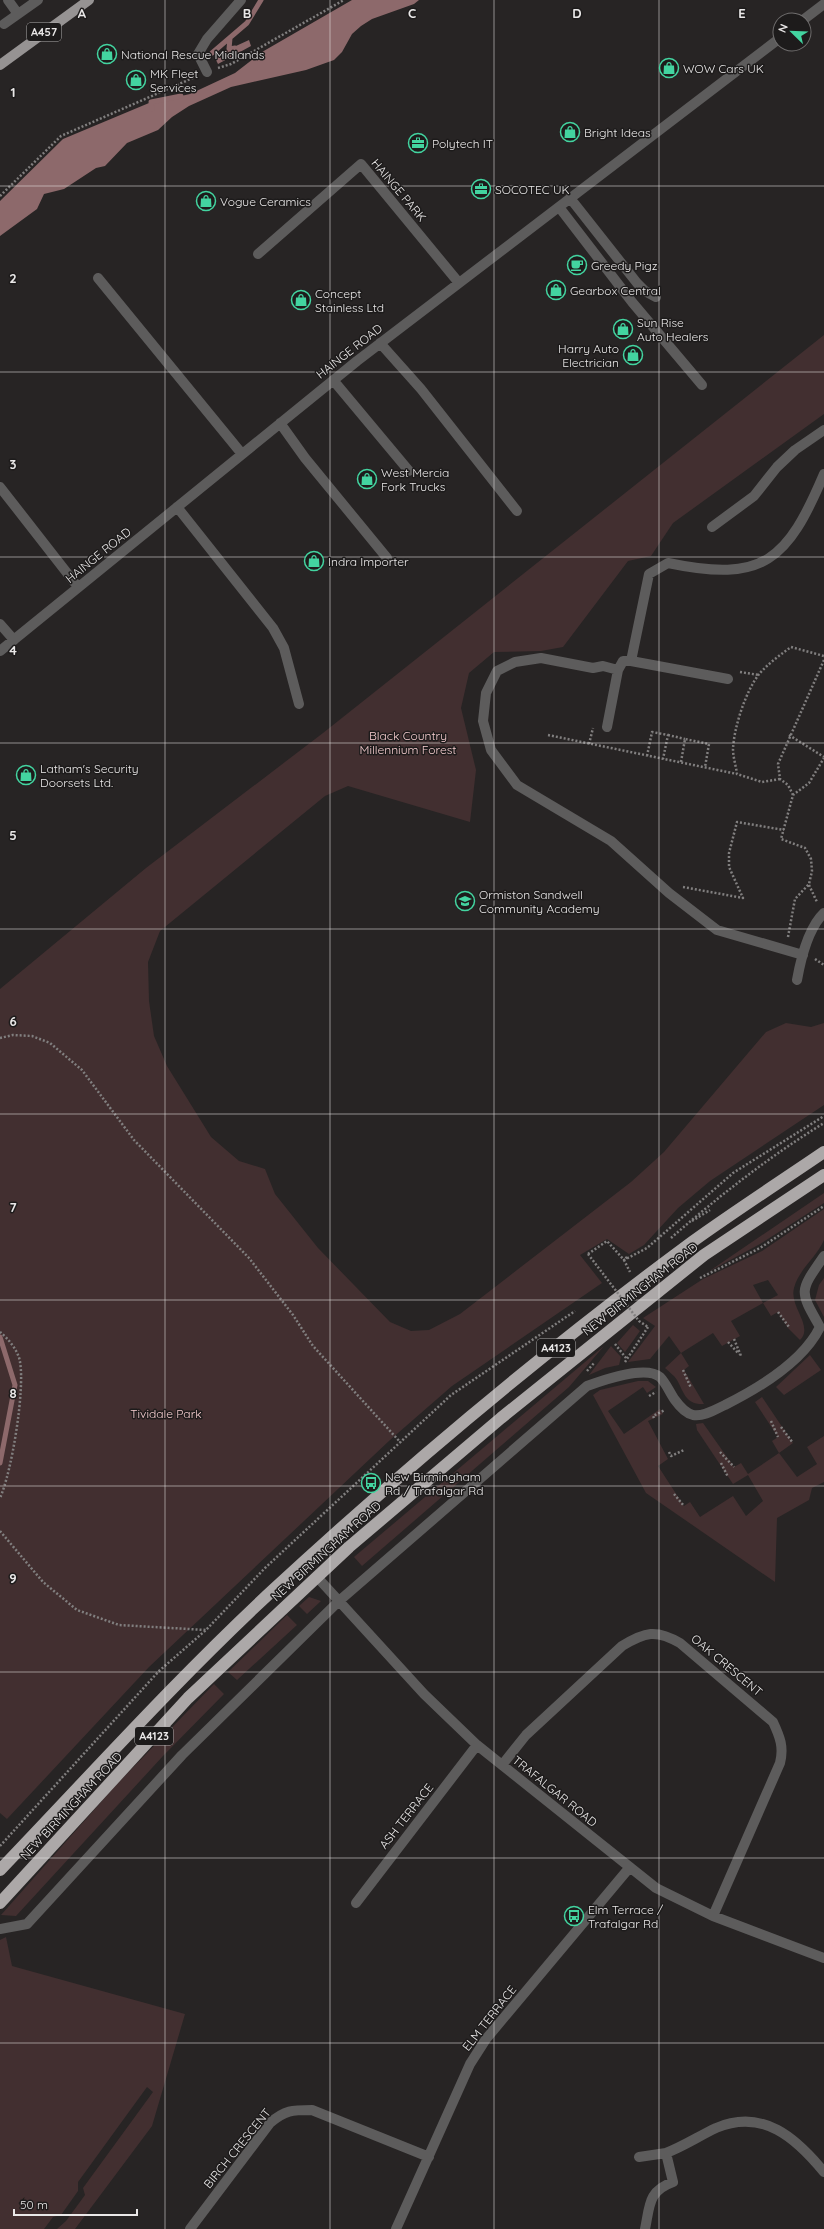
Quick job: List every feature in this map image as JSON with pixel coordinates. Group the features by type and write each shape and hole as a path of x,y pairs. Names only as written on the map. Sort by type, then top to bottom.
{"highway":[{"name":"NEW BIRMINGHAM ROAD","path":"0,1870 175,1686 304,1562 429,1450 495,1394 693,1242 824,1152"},
{"name":"NEW BIRMINGHAM ROAD","path":"0,1903 188,1698 355,1542 501,1418 698,1260 824,1175"},
{"path":"304,1562 317,1577"}],"main road":[{"name":"A457","path":"0,65 89,0"}],"street":[{"path":"8,0 18,14"},
{"path":"4,24 38,0"},
{"path":"207,72 198,54 206,39 241,0"},
{"path":"812,13 824,4"},
{"name":"HAINGE ROAD","path":"0,651 380,342 772,44"},
{"name":"HAINGE PARK","path":"258,254 361,164 459,283"},
{"path":"570,198 637,283 645,291 656,297"},
{"path":"559,207 632,302 702,384"},
{"path":"98,278 242,454"},
{"path":"380,342 421,389 518,511"},
{"path":"333,380 409,470"},
{"path":"280,423 305,458 387,558"},
{"path":"712,527 754,496 795,450 824,430"},
{"path":"632,661 649,574 668,563 695,569 719,570 742,569 762,563 776,554 799,526 824,474"},
{"path":"0,487 78,587"},
{"path":"177,507 273,628 284,648 299,704"},
{"path":"0,624 14,640"},
{"path":"618,670 603,666 593,668 541,658 515,662 497,671 486,693 483,721 491,750 517,785 611,842 669,893 717,930 808,956"},
{"path":"607,727 618,670 623,661 632,661 728,679"},
{"path":"797,980 808,956 817,920 824,913"},
{"path":"0,1929 28,1924 182,1754 339,1600 587,1386 620,1376 645,1372 654,1373 660,1378 679,1406 694,1415 713,1410 753,1391 791,1362 816,1336 820,1327 804,1300 805,1289 809,1279 824,1256"},
{"name":"TRAFALGAR ROAD","path":"317,1577 424,1694 477,1746 656,1888 713,1916 824,1958"},
{"name":"OAK CRESCENT","path":"502,1765 526,1735 622,1646 638,1636 653,1633 666,1635 680,1643 773,1722 780,1737 783,1750 780,1763 713,1916"},
{"name":"ASH TERRACE","path":"356,1903 477,1746"},
{"name":"ELM TERRACE","path":"396,2229 470,2064 486,2039 630,1867"},
{"name":"BIRCH CRESCENT","path":"190,2229 270,2124 282,2113 295,2110 312,2110 429,2157"},
{"path":"639,2157 666,2153 689,2144 716,2129 732,2123 765,2124 796,2141 824,2172"},
{"path":"645,2229 653,2196 660,2187 673,2182 666,2153"}],"path":[{"path":"0,196 61,136 207,72 230,64 344,0"},
{"path":"737,774 733,750 738,720 759,675 775,659 791,647 824,656"},
{"path":"793,795 788,786 780,779 778,764 789,735 824,660"},
{"path":"647,756 652,732 668,735 709,744 705,767"},
{"path":"663,759 668,735"},
{"path":"787,944 795,899 809,884 812,870 811,859 805,848 781,839 793,795 808,783 824,757 789,735"},
{"path":"548,736 705,767 737,774 762,782 780,779"},
{"path":"681,762 685,739"},
{"path":"680,886 743,898 729,867 729,853 737,822 784,830"},
{"path":"808,956 824,965"},
{"path":"0,1038 13,1035 32,1036 50,1043 82,1070 134,1140 248,1258 293,1315 313,1346 401,1443"},
{"path":"624,1260 647,1248 733,1173 824,1116"},
{"path":"685,1226 708,1206 824,1123"},
{"path":"620,1376 626,1358 648,1327 639,1321 588,1254 607,1241 624,1260 631,1273 625,1278"},
{"path":"612,1286 618,1282"},
{"path":"0,1846 159,1671 206,1630 265,1568 451,1395 579,1308"},
{"path":"778,1312 789,1327"},
{"path":"0,1332 7,1337 20,1361 20,1376 14,1439 0,1498"},
{"path":"728,1342 740,1355 734,1339"},
{"path":"612,1340 626,1358"},
{"path":"683,1370 690,1388"},
{"path":"654,1418 653,1416 665,1410"},
{"path":"770,1421 778,1437"},
{"path":"781,1427 793,1443"},
{"path":"669,1452 671,1456 684,1450"},
{"path":"720,1452 734,1467"},
{"path":"721,1462 728,1477"},
{"path":"674,1494 684,1506"},
{"path":"0,1531 43,1582 77,1610 119,1625 206,1630"}],"green space":[{"path":"824,335 824,414 673,523 651,556 628,561 563,647 541,651 494,652 469,673 461,708 476,770 470,822 348,786 325,796 160,931 148,962 149,1001 154,1036 167,1066 211,1137 239,1161 265,1169 275,1194 318,1248 390,1322 411,1331 429,1330 460,1314 631,1182 664,1152 766,1032 786,1023 811,1027 824,1023 824,1105 710,1181 678,1208 644,1245 629,1254 607,1239 580,1255 602,1283 452,1386 390,1440 149,1667 7,1819 0,1813 0,989 146,868 323,733"},
{"path":"824,1193 824,1203 760,1244 708,1272"},
{"path":"824,1209 824,1240 796,1281 794,1288 793,1295 803,1322 804,1329 804,1335 800,1340 788,1328 778,1312 771,1316 763,1303 731,1321 740,1336 722,1346 713,1333 681,1353 669,1336 650,1359 628,1362 655,1326 643,1318 703,1279 762,1251","holes":["768,1280 778,1295 763,1303 753,1285"]},
{"path":"824,1278 824,1317 815,1300 819,1285"},
{"path":"633,1325 640,1331 625,1352 617,1343"},
{"path":"604,1346 569,1387 362,1566 354,1557"},
{"path":"611,1346 621,1357 619,1365 605,1368 589,1375"},
{"path":"681,1353 689,1366 684,1370 704,1404 698,1404 689,1400 684,1394 676,1378 665,1368"},
{"path":"810,1355 821,1370 784,1395 776,1387"},
{"path":"638,1381 648,1381 656,1387 647,1393 643,1387 608,1411 624,1434 660,1409 663,1414 648,1421 668,1459 658,1466 684,1506 690,1502 700,1517 733,1496 746,1516 763,1501 748,1475 733,1484 697,1430 696,1424 703,1423 734,1467 741,1463 748,1474 779,1453 797,1477 817,1464 807,1447 824,1436 824,1482 812,1488 809,1500 777,1518 775,1582 646,1493 593,1395 600,1390"},
{"path":"762,1397 793,1443 779,1453 772,1441 778,1437 755,1402"},
{"path":"309,1597 321,1601 307,1614 299,1606"},
{"path":"287,1615 297,1625 237,1680 228,1672"},
{"path":"214,1684 224,1694 163,1756 16,1916 1,1915 117,1784"},
{"path":"6,1937 12,1966 185,2014 152,2126 75,2229 57,2229 66,2221 85,2195 83,2188 153,2092 147,2087 78,2182 78,2191 61,2215 53,2217 44,2229 0,2229 0,1940"}],"shaded area":[{"path":"352,0 419,0 414,4 372,19 361,26 352,34 342,52 334,60 306,70 231,87 189,106 172,117 158,130 127,143 105,166 96,168 64,189 44,194 37,209 0,236 0,201 63,139 149,103 190,94 235,73 262,52"},
{"path":"249,40 251,46 218,64 214,56"}],"waterway":[{"path":"212,53 247,23 261,0"},
{"path":"230,38 229,49 235,48"},
{"path":"152,109 151,102 181,96"},
{"path":"0,1337 15,1385 0,1463"}],"place":[{"name":"National Rescue Midlands","path":"107,54"},
{"name":"WOW Cars UK","path":"669,68"},
{"name":"MK Fleet Services","path":"136,80"},
{"name":"Bright Ideas","path":"570,132"},
{"name":"Polytech IT","path":"418,143"},
{"name":"SOCOTEC UK","path":"481,189"},
{"name":"Vogue Ceramics","path":"206,201"},
{"name":"Greedy Pigz","path":"577,265"},
{"name":"Gearbox Central","path":"556,290"},
{"name":"Concept Stainless Ltd","path":"301,300"},
{"name":"Sun Rise Auto Healers","path":"623,329"},
{"name":"Harry Auto Electrician","path":"633,355"},
{"name":"West Mercia Fork Trucks","path":"367,479"},
{"name":"Indra Importer","path":"314,561"},
{"name":"Latham's Security Doorsets Ltd.","path":"26,775"},
{"name":"Ormiston Sandwell Community Academy","path":"465,901"},
{"name":"New Birmingham Rd / Trafalgar Rd","path":"371,1483"},
{"name":"Elm Terrace / Trafalgar Rd","path":"574,1916"}],"park label":[{"name":"Black Country Millennium Forest","path":"408,742"},
{"name":"Tividale Park","path":"166,1413"}]}
